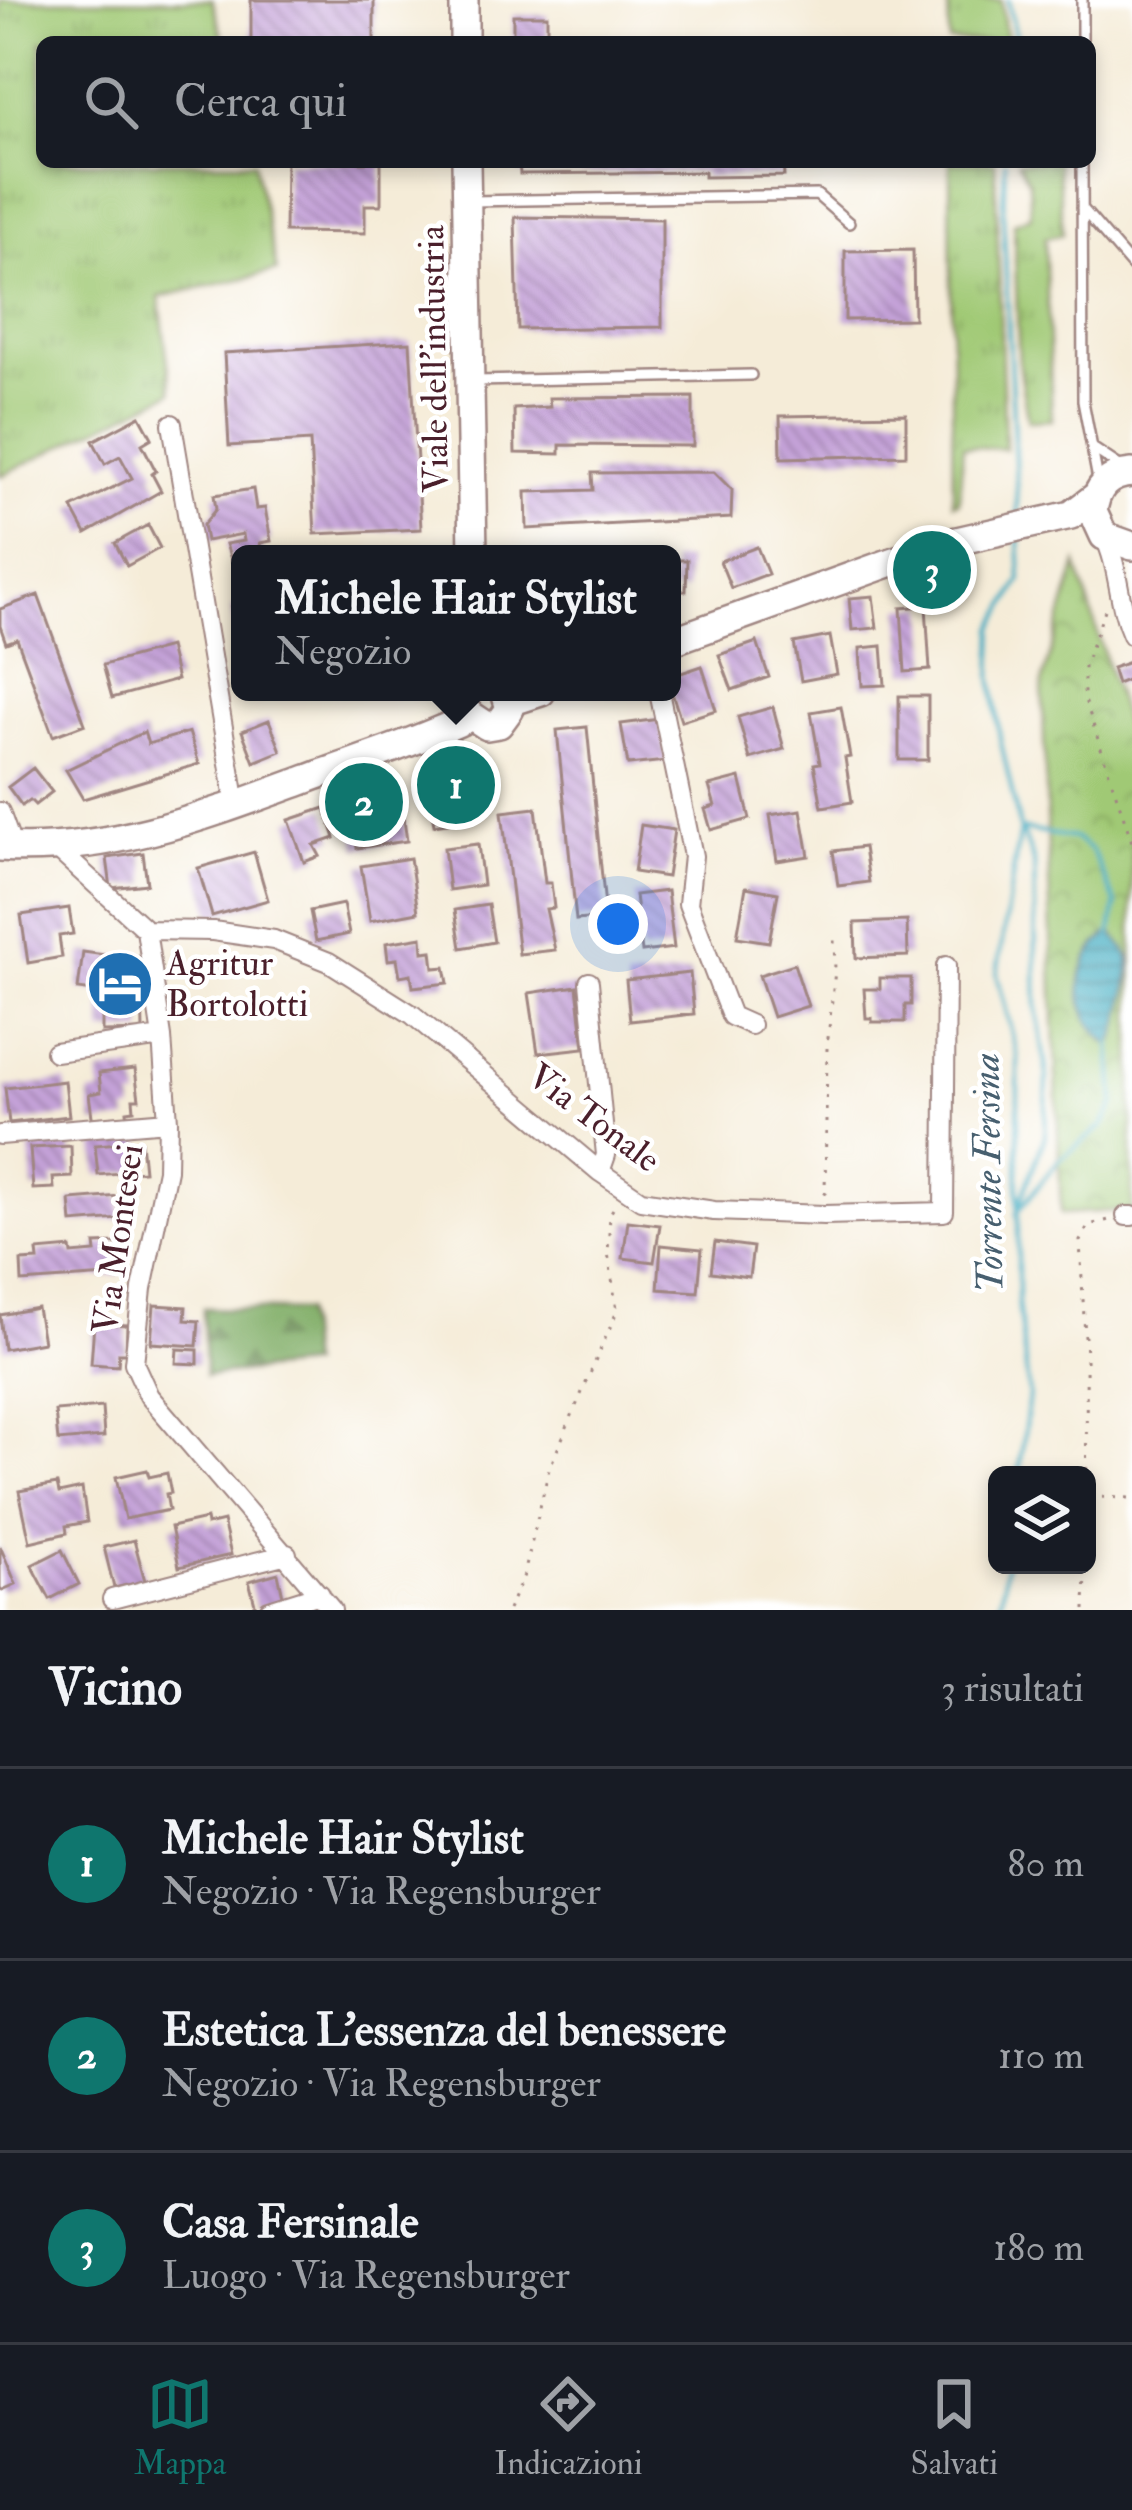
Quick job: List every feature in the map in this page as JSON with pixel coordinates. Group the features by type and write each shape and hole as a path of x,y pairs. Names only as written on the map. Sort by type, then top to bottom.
{"main road":[{"path":"464,0 464,36"},
{"name":"Viale dell'industria","path":"466,168 473,545"},
{"path":"1091,526 1097,492 1108,479 1131,473"},
{"path":"681,638 950,542 1091,526 1132,546"},
{"path":"7,847 56,848 166,829 236,805 467,701 481,724 493,726 508,715 508,701"}],"street":[{"path":"172,424 236,805"},
{"path":"1091,526 1118,573 1121,610 1132,634"},
{"path":"1118,573 1132,555"},
{"path":"661,701 693,856 688,904 731,1016 751,1025"},
{"path":"0,812 7,847"},
{"path":"56,848 146,930"},
{"name":"Via Montesei","path":"146,930 162,1037 167,1170 142,1288 134,1363 149,1396 326,1602"},
{"name":"Via Tonale","path":"146,930 274,940 329,962 413,1015 600,1172 641,1200 824,1215 944,1212 946,966"},
{"path":"589,982 606,1155 600,1172"},
{"path":"55,1052 162,1037"},
{"path":"0,1135 167,1121"},
{"path":"112,1599 287,1554"},
{"path":"269,1610 326,1602"}],"lane":[{"path":"1082,0 1082,36"},
{"path":"1082,168 1083,401 1097,492"},
{"path":"467,201 817,195 849,223"},
{"path":"1082,208 1132,266"},
{"path":"470,382 751,375"},
{"path":"1094,449 1131,473"}],"path":[{"path":"1101,621 1084,666 1084,697 1132,842"},
{"path":"824,1215 826,1048 836,970 834,940"},
{"path":"508,1610 524,1575 549,1468 617,1311 608,1253 610,1214 624,1189"},
{"path":"1087,1466 1080,1241 1089,1225 1129,1216"},
{"path":"1096,1497 1132,1498"},
{"path":"1085,1610 1086,1574"}],"green space":[{"path":"0,0 212,0 222,36 36,36 36,168 255,168 277,271 159,297 172,392 0,476"},
{"path":"948,0 1001,0 1006,36 949,36"},
{"path":"950,168 995,168 1005,449 963,446 959,502 953,503"},
{"path":"1021,168 1058,168 1063,234 1045,238 1052,420 1028,421 1019,368 1014,223 1031,216 1029,182"},
{"path":"1077,564 1132,748 1132,1210 1061,1214 1042,683"},
{"path":"203,1308 304,1311 309,1366 205,1376"}],"water":[{"path":"1111,932 1127,953 1129,965 1122,1015 1111,1045 1089,1020 1081,989 1088,958"}],"building":[{"path":"251,0 374,0 374,36 251,36"},
{"path":"513,15 547,15 547,36 513,36"},
{"path":"286,168 381,168 381,205 365,205 365,233 285,232"},
{"path":"520,168 783,168 784,176 704,177 704,172 520,174"},
{"path":"515,217 662,219 662,327 518,329"},
{"path":"913,250 914,319 845,320 845,251"},
{"path":"410,342 421,529 315,534 310,441 229,446 224,353"},
{"path":"693,397 693,446 560,445 560,454 515,453 514,409 550,407 549,398"},
{"path":"906,414 906,455 781,458 780,416"},
{"path":"140,416 152,438 142,444 161,491 86,534 72,508 132,478 120,456 105,464 93,441"},
{"path":"714,472 732,490 731,518 527,529 526,492 593,490 592,473"},
{"path":"253,489 256,509 265,508 271,541 231,545 231,560 226,544 244,541 243,534 206,541 203,525 216,509 214,495"},
{"path":"148,525 160,548 127,566 115,543"},
{"path":"757,547 768,574 731,588 720,561"},
{"path":"940,559 941,578 924,579 923,561"},
{"path":"681,560 687,560 686,591 681,591"},
{"path":"38,595 85,724 53,736 17,639 6,643 0,626 0,609"},
{"path":"873,596 877,628 852,630 849,598"},
{"path":"926,606 930,670 905,672 901,608"},
{"path":"830,636 837,674 801,681 794,643"},
{"path":"757,642 769,677 732,690 719,655"},
{"path":"882,646 885,685 862,686 860,648"},
{"path":"169,647 177,680 112,698 103,665"},
{"path":"1132,661 1132,678 1117,684 1112,668"},
{"path":"702,666 716,710 681,721 675,701 681,701 681,673"},
{"path":"899,696 928,696 928,760 899,760"},
{"path":"773,707 784,749 750,759 738,717"},
{"path":"841,707 852,802 822,807 811,712"},
{"path":"660,719 666,761 628,765 621,724"},
{"path":"269,720 281,751 254,762 242,731"},
{"path":"587,727 606,917 576,920 557,730"},
{"path":"144,732 148,744 189,732 199,764 83,799 66,770"},
{"path":"33,768 52,792 35,805 30,800 22,806 8,787"},
{"path":"467,778 472,819 434,825 428,783"},
{"path":"740,778 750,819 711,830 705,809 715,806 709,786"},
{"path":"400,790 407,841 357,848 350,797"},
{"path":"325,808 335,838 314,845 320,856 304,862 289,820"},
{"path":"536,808 545,883 551,883 554,908 546,909 555,950 519,954 502,812"},
{"path":"801,810 809,856 777,861 770,815"},
{"path":"641,825 674,830 667,877 634,872"},
{"path":"478,844 483,885 449,890 444,848"},
{"path":"864,847 869,882 838,886 833,851"},
{"path":"254,852 268,900 212,916 198,868"},
{"path":"143,853 147,884 111,888 107,858"},
{"path":"410,858 418,912 370,921 361,866"},
{"path":"746,887 778,893 769,942 737,937"},
{"path":"667,891 674,948 642,952 635,895"},
{"path":"343,904 349,934 316,941 310,911"},
{"path":"488,905 494,942 461,948 455,910"},
{"path":"69,908 73,934 59,936 62,957 28,963 21,915"},
{"path":"907,921 908,956 856,958 855,923"},
{"path":"422,937 423,952 432,951 434,968 445,967 448,983 413,987 411,974 400,976 397,959 388,960 386,943"},
{"path":"83,952 127,958 122,986 142,986 143,1031 102,1032 102,992 78,989"},
{"path":"794,964 808,1006 773,1017 759,975"},
{"path":"690,973 694,1014 630,1021 626,980"},
{"path":"880,978 911,978 911,1005 905,1005 905,1022 866,1018 864,989 880,989"},
{"path":"577,986 584,1048 538,1053 529,993"},
{"path":"135,1069 139,1099 133,1099 128,1120 93,1124 89,1094 101,1092 99,1073"},
{"path":"65,1081 69,1116 9,1123 5,1088"},
{"path":"141,1141 144,1171 98,1175 95,1145"},
{"path":"71,1146 72,1177 53,1178 54,1188 33,1189 30,1148"},
{"path":"119,1196 121,1219 72,1223 70,1200"},
{"path":"628,1221 660,1225 654,1262 623,1258"},
{"path":"715,1242 753,1247 749,1277 711,1272"},
{"path":"118,1243 120,1275 22,1282 21,1261 38,1260 37,1251 96,1252 95,1244"},
{"path":"661,1245 702,1249 698,1292 658,1289"},
{"path":"154,1305 186,1307 185,1320 199,1321 197,1346 151,1343"},
{"path":"37,1308 43,1342 4,1349 0,1315"},
{"path":"94,1323 127,1325 126,1353 119,1353 118,1366 91,1364"},
{"path":"177,1349 198,1350 198,1364 176,1363"},
{"path":"102,1407 104,1437 58,1441 55,1411"},
{"path":"147,1470 149,1477 167,1473 169,1510 125,1519 116,1477"},
{"path":"57,1484 59,1493 82,1488 87,1522 66,1526 67,1533 30,1542 19,1491"},
{"path":"206,1519 207,1525 223,1521 231,1555 179,1567 171,1527"},
{"path":"134,1540 145,1581 114,1588 104,1547"},
{"path":"0,1546 16,1584 0,1591"},
{"path":"62,1550 79,1584 50,1599 32,1565"},
{"path":"278,1573 284,1601 256,1608 249,1581"}],"waterway":[{"name":"Torrente Fersina","path":"1008,0 1016,36"},
{"name":"Torrente Fersina","path":"1005,168 1018,519"},
{"name":"Torrente Fersina","path":"1019,537 1021,580 994,628 992,677 1020,829 997,974 1018,1058 1018,1303 1029,1395 1020,1466"},
{"path":"1020,829 1074,838 1092,851 1116,904 1110,937"},
{"path":"1018,1209 1045,1136 1047,1077 1037,1008 1034,861 1022,832"},
{"path":"1016,1214 1058,1161 1103,1126 1115,1103 1111,1043"},
{"name":"Torrente Fersina","path":"999,1610 1005,1574"}],"place":[{"name":"Casa Fersinale","path":"932,570"},
{"name":"Michele Hair Stylist","path":"456,785"},
{"name":"Estetica L'essenza del benessere","path":"364,802"},
{"name":"Agritur Bortolotti","path":"120,984"}]}
